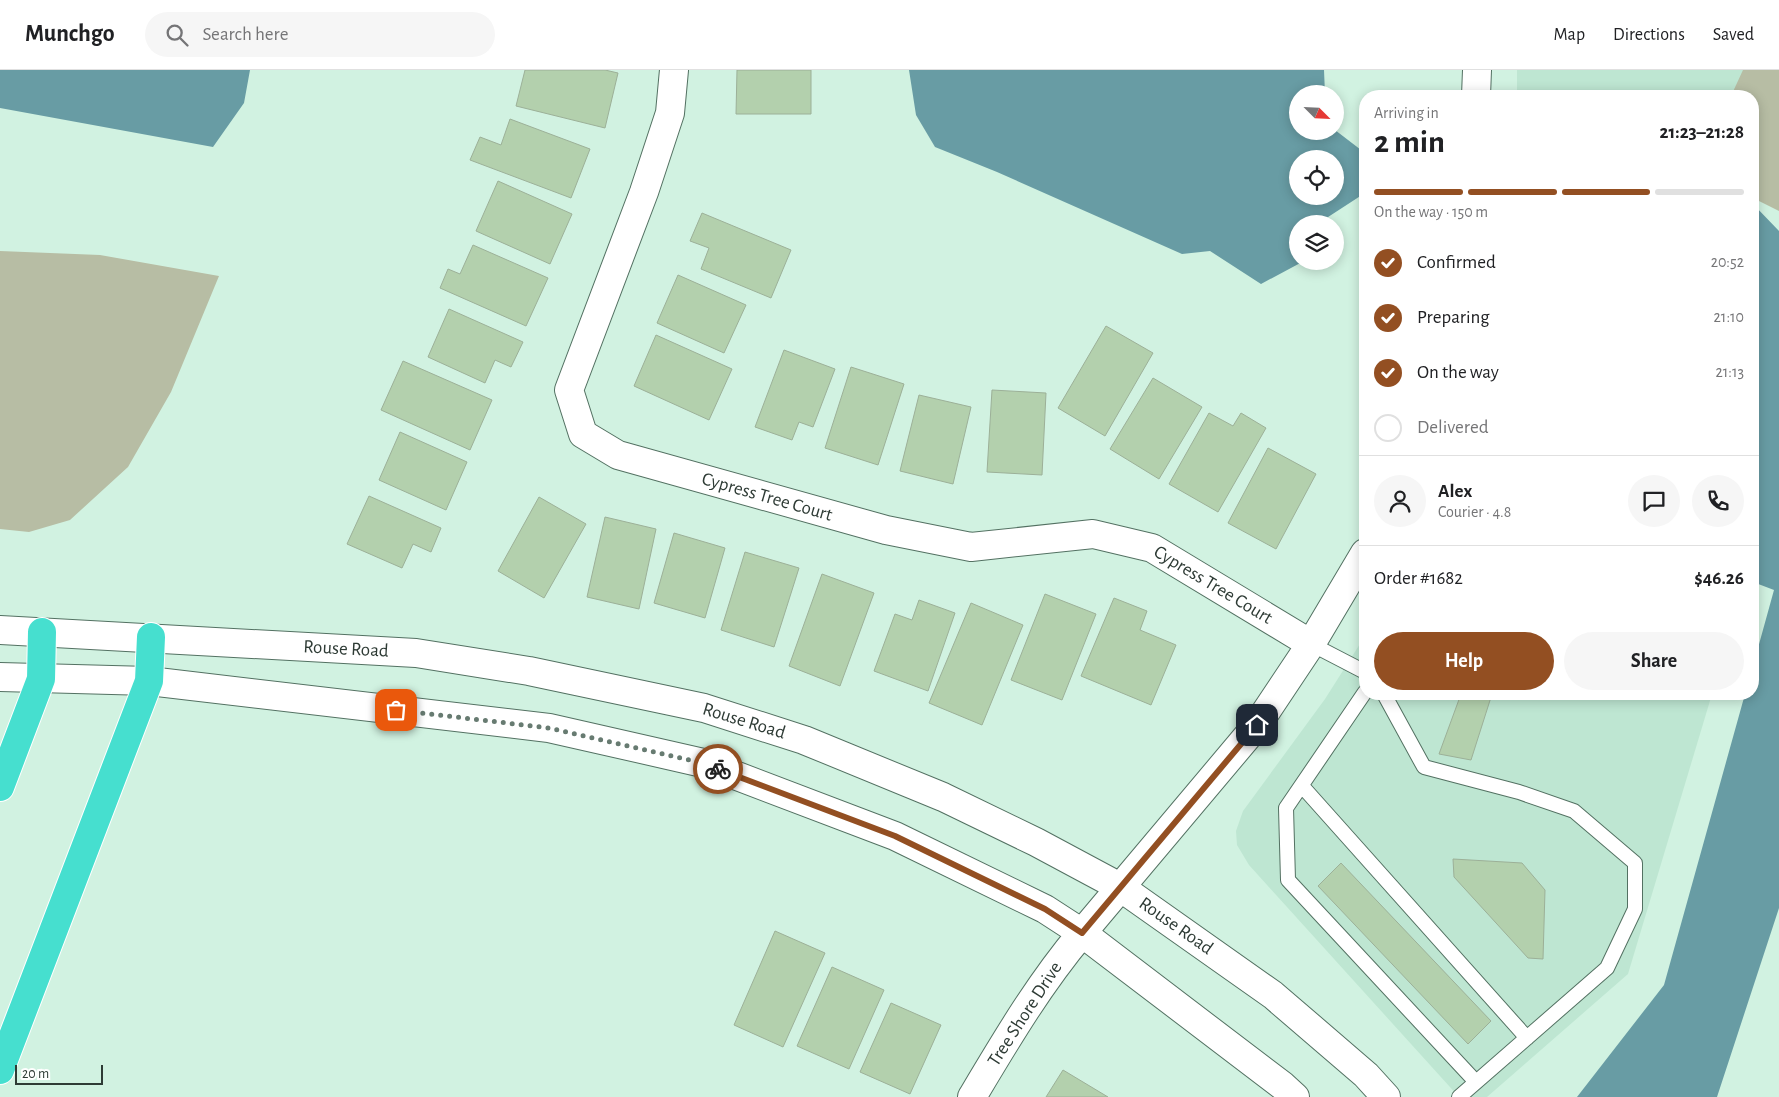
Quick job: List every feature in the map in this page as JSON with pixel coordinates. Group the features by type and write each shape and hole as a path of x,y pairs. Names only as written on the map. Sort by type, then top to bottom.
{"highway":[{"path":"0,787 41,679 42,632"},
{"path":"0,1070 149,681 151,637"}],"street":[{"name":"Cypress Tree Court","path":"674,70 670,113 644,192 569,390 583,434 618,455 886,530 971,547 1093,534 1152,548 1311,644"},
{"path":"1476,90 1477,70"},
{"name":"Tree Shore Drive","path":"972,1097 1020,1016 1062,957 1257,725 1311,644 1359,563"},
{"name":"Rouse Road","path":"0,630 416,652 529,671 704,708 804,740 943,797 1036,842 1120,888 1273,995 1366,1075 1386,1097"},
{"path":"0,678 149,681 549,728 703,763 895,836 1045,909 1082,933 1295,1097"}],"lane":[{"path":"1311,644 1359,669"},
{"path":"1360,700 1286,808 1288,880 1476,1082"},
{"path":"1387,700 1424,767 1519,792 1574,811 1635,863 1635,909 1608,968 1459,1097"},
{"path":"1302,786 1526,1038"}],"shaded area":[{"path":"1517,70 1779,70 1758,90 1517,90"},
{"path":"1743,70 1779,70 1779,211 1759,201 1759,90 1734,90"},
{"path":"0,251 100,255 219,276 171,392 128,467 70,520 29,532 0,529"},
{"path":"1359,645 1359,700 1710,700 1628,974 1487,1097 1459,1097 1249,865 1237,845 1236,831 1243,811 1325,699"}],"water":[{"path":"0,70 250,70 244,103 213,147 0,108"},
{"path":"909,70 1324,70 1325,85 1289,85 1289,140 1344,140 1344,137 1359,148 1359,197 1331,215 1289,215 1289,269 1261,284 1210,251 1182,254 997,172 935,147 916,115"},
{"path":"1759,210 1779,231 1779,908 1717,1097 1577,1097 1664,985 1743,700 1759,700 1759,644 1774,590 1759,584"}],"building":[{"path":"525,70 605,70 618,73 605,128 516,106"},
{"path":"737,70 811,70 811,114 736,114"},
{"path":"510,119 590,149 571,198 470,160 480,137 501,145"},
{"path":"498,181 572,214 550,264 476,231"},
{"path":"702,213 791,250 771,298 701,269 709,248 690,241"},
{"path":"473,245 548,278 526,326 440,288 448,269 460,274"},
{"path":"678,275 746,305 724,353 657,323"},
{"path":"449,309 523,342 511,367 495,360 485,383 428,357"},
{"path":"1106,326 1153,353 1105,436 1058,408"},
{"path":"656,335 732,369 709,420 634,386"},
{"path":"784,350 835,369 813,427 799,422 792,440 755,427"},
{"path":"403,361 492,400 470,450 381,410"},
{"path":"851,367 904,384 878,465 825,448"},
{"path":"1153,378 1202,407 1159,479 1110,449"},
{"path":"992,390 1046,393 1042,475 987,472"},
{"path":"919,395 971,407 953,484 900,471"},
{"path":"1209,413 1233,426 1241,413 1266,428 1218,512 1169,484"},
{"path":"400,432 467,462 446,510 379,480"},
{"path":"1268,448 1316,474 1276,549 1228,523"},
{"path":"369,496 441,528 431,552 413,544 402,568 347,544"},
{"path":"539,497 586,524 544,598 498,571"},
{"path":"605,517 656,529 639,609 587,597"},
{"path":"674,533 725,548 705,618 654,603"},
{"path":"745,552 799,568 774,647 721,630"},
{"path":"822,574 874,593 840,686 789,666"},
{"path":"1045,594 1096,614 1062,700 1011,680"},
{"path":"1114,598 1147,611 1140,630 1176,645 1151,705 1081,676"},
{"path":"919,600 955,613 928,691 874,671 895,614 912,620"},
{"path":"971,603 1023,625 982,725 929,703"},
{"path":"1459,700 1490,700 1471,760 1439,754"},
{"path":"1453,859 1522,863 1545,890 1543,959 1528,958 1454,877"},
{"path":"1341,863 1491,1021 1468,1044 1318,886"},
{"path":"775,931 825,953 783,1047 734,1025"},
{"path":"832,967 884,990 849,1069 797,1046"},
{"path":"891,1003 941,1025 910,1094 860,1072"},
{"path":"1063,1070 1108,1097 1046,1097"}],"way so far":[{"path":"396,710 549,728 703,763 718,769"}],"route":[{"path":"718,769 895,836 1045,909 1082,933 1257,725"}]}
